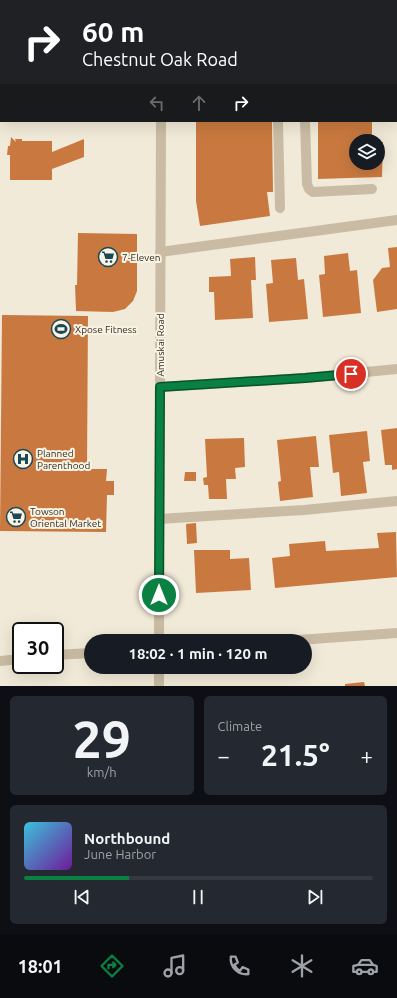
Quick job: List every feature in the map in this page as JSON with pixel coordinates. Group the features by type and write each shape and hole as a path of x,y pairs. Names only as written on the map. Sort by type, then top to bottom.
{"street":[{"name":"Amuskai Road","path":"159,634 161,122"},
{"path":"278,122 280,208"},
{"path":"305,122 307,184 309,189 313,192 372,189"},
{"path":"160,252 397,220"},
{"path":"160,387 305,378 397,369"},
{"path":"159,519 304,510 397,501"},
{"path":"312,640 396,636"},
{"path":"64,654 84,653"},
{"path":"0,661 12,660"},
{"path":"159,674 159,686"}],"building":[{"path":"196,122 272,122 273,192 267,192 270,216 200,226 196,201"},
{"path":"318,122 372,122 372,134 349,134 349,170 382,170 382,177 318,179"},
{"path":"11,137 16,142 15,139 22,139 22,141 52,141 52,152 84,139 84,157 52,169 52,180 10,180 10,155 7,155"},
{"path":"78,233 137,234 137,291 133,301 125,309 113,312 76,311 75,285 77,285"},
{"path":"397,247 397,309 377,312 373,280 382,268 390,267 388,248"},
{"path":"348,253 350,271 357,270 361,313 323,317 319,275 325,274 324,256"},
{"path":"255,257 256,280 251,280 253,318 215,320 214,292 209,292 209,277 231,276 230,259"},
{"path":"296,258 298,280 304,279 308,319 269,322 266,284 273,283 271,260"},
{"path":"2,315 88,316 87,469 107,469 106,481 114,481 114,495 107,495 106,532 0,531"},
{"path":"397,428 397,469 392,470 392,465 385,465 381,430"},
{"path":"367,431 370,461 363,462 367,493 341,496 339,472 333,473 329,435"},
{"path":"316,436 319,467 310,467 313,497 280,501 278,482 281,481 277,440"},
{"path":"244,438 245,467 235,468 236,479 226,479 227,499 209,499 208,485 204,485 203,478 207,477 205,439"},
{"path":"185,472 196,472 196,481 184,481"},
{"path":"196,523 197,543 187,544 186,524"},
{"path":"396,532 397,577 275,588 272,558 290,556 289,544 325,541 326,551 379,548 377,533"},
{"path":"194,550 230,550 230,559 249,558 251,590 196,593"},
{"path":"364,682 365,686 345,686 345,684"}],"place":[{"name":"7-Eleven","path":"108,257"},
{"name":"Xpose Fitness","path":"61,329"},
{"name":"Planned Parenthood","path":"23,459"},
{"name":"Towson Oriental Market","path":"16,517"}],"route":[{"path":"159,595 160,387 351,374"}]}
